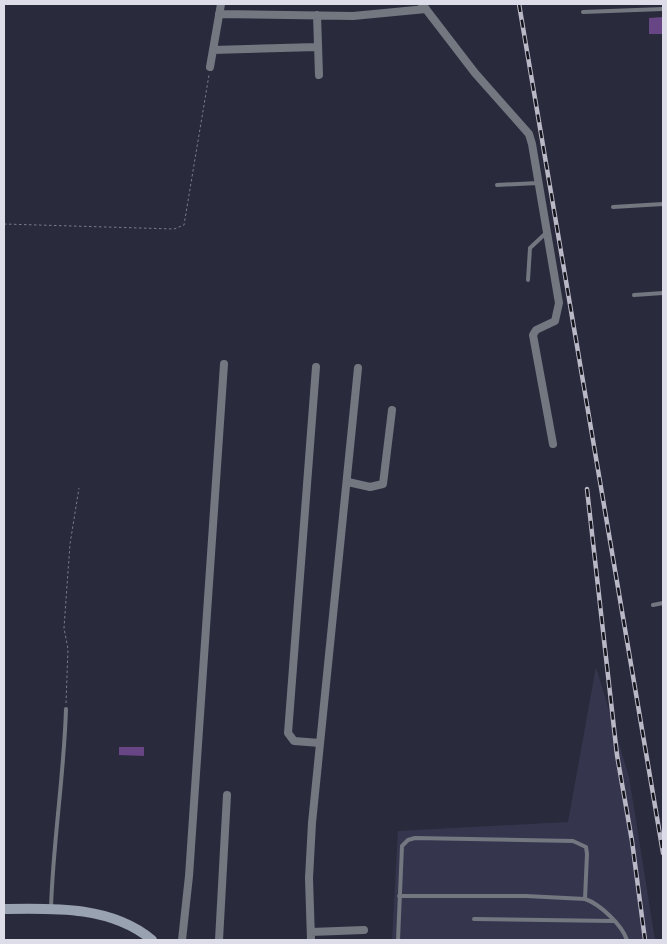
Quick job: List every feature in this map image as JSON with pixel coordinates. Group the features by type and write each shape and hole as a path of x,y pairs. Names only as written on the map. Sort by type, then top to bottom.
{"street":[{"path":"210,67 221,4"},
{"path":"219,14 353,16 424,6 475,73 529,134 554,270 558,313 555,321 536,330 532,340 553,444"},
{"path":"317,15 319,75"},
{"path":"213,50 317,47"},
{"path":"182,940 190,866 224,364"},
{"path":"316,367 288,733 294,741 320,743"},
{"path":"358,368 348,482 312,823 310,878 311,936 364,930"},
{"path":"348,482 370,487 383,484 392,410"},
{"path":"219,940 227,794"},
{"path":"4,909 51,908 114,917 144,933 152,940"}],"lane":[{"path":"583,12 663,9"},
{"path":"497,185 538,182"},
{"path":"612,207 663,204"},
{"path":"528,280 530,248 546,233"},
{"path":"634,295 663,293"},
{"path":"653,605 663,603"},
{"path":"51,908 52,876 64,757 66,709"},
{"path":"398,940 402,846 408,840 415,838 434,837 580,843 586,847 587,854 585,898"},
{"path":"399,896 585,898 594,902 613,921 627,940"},
{"path":"474,919 613,921"}],"path":[{"path":"4,224 174,229 184,225 210,67"},
{"path":"66,709 68,649 64,628 70,544 79,488"}],"shaded area":[{"path":"596,667 629,777 655,940 392,940 398,831 568,822"}],"building":[{"path":"663,17 663,34 649,34 649,18"},
{"path":"119,747 144,747 144,756 119,755"}],"railway":[{"path":"519,4 663,853"},
{"path":"587,489 617,755 632,841 645,940"}]}
